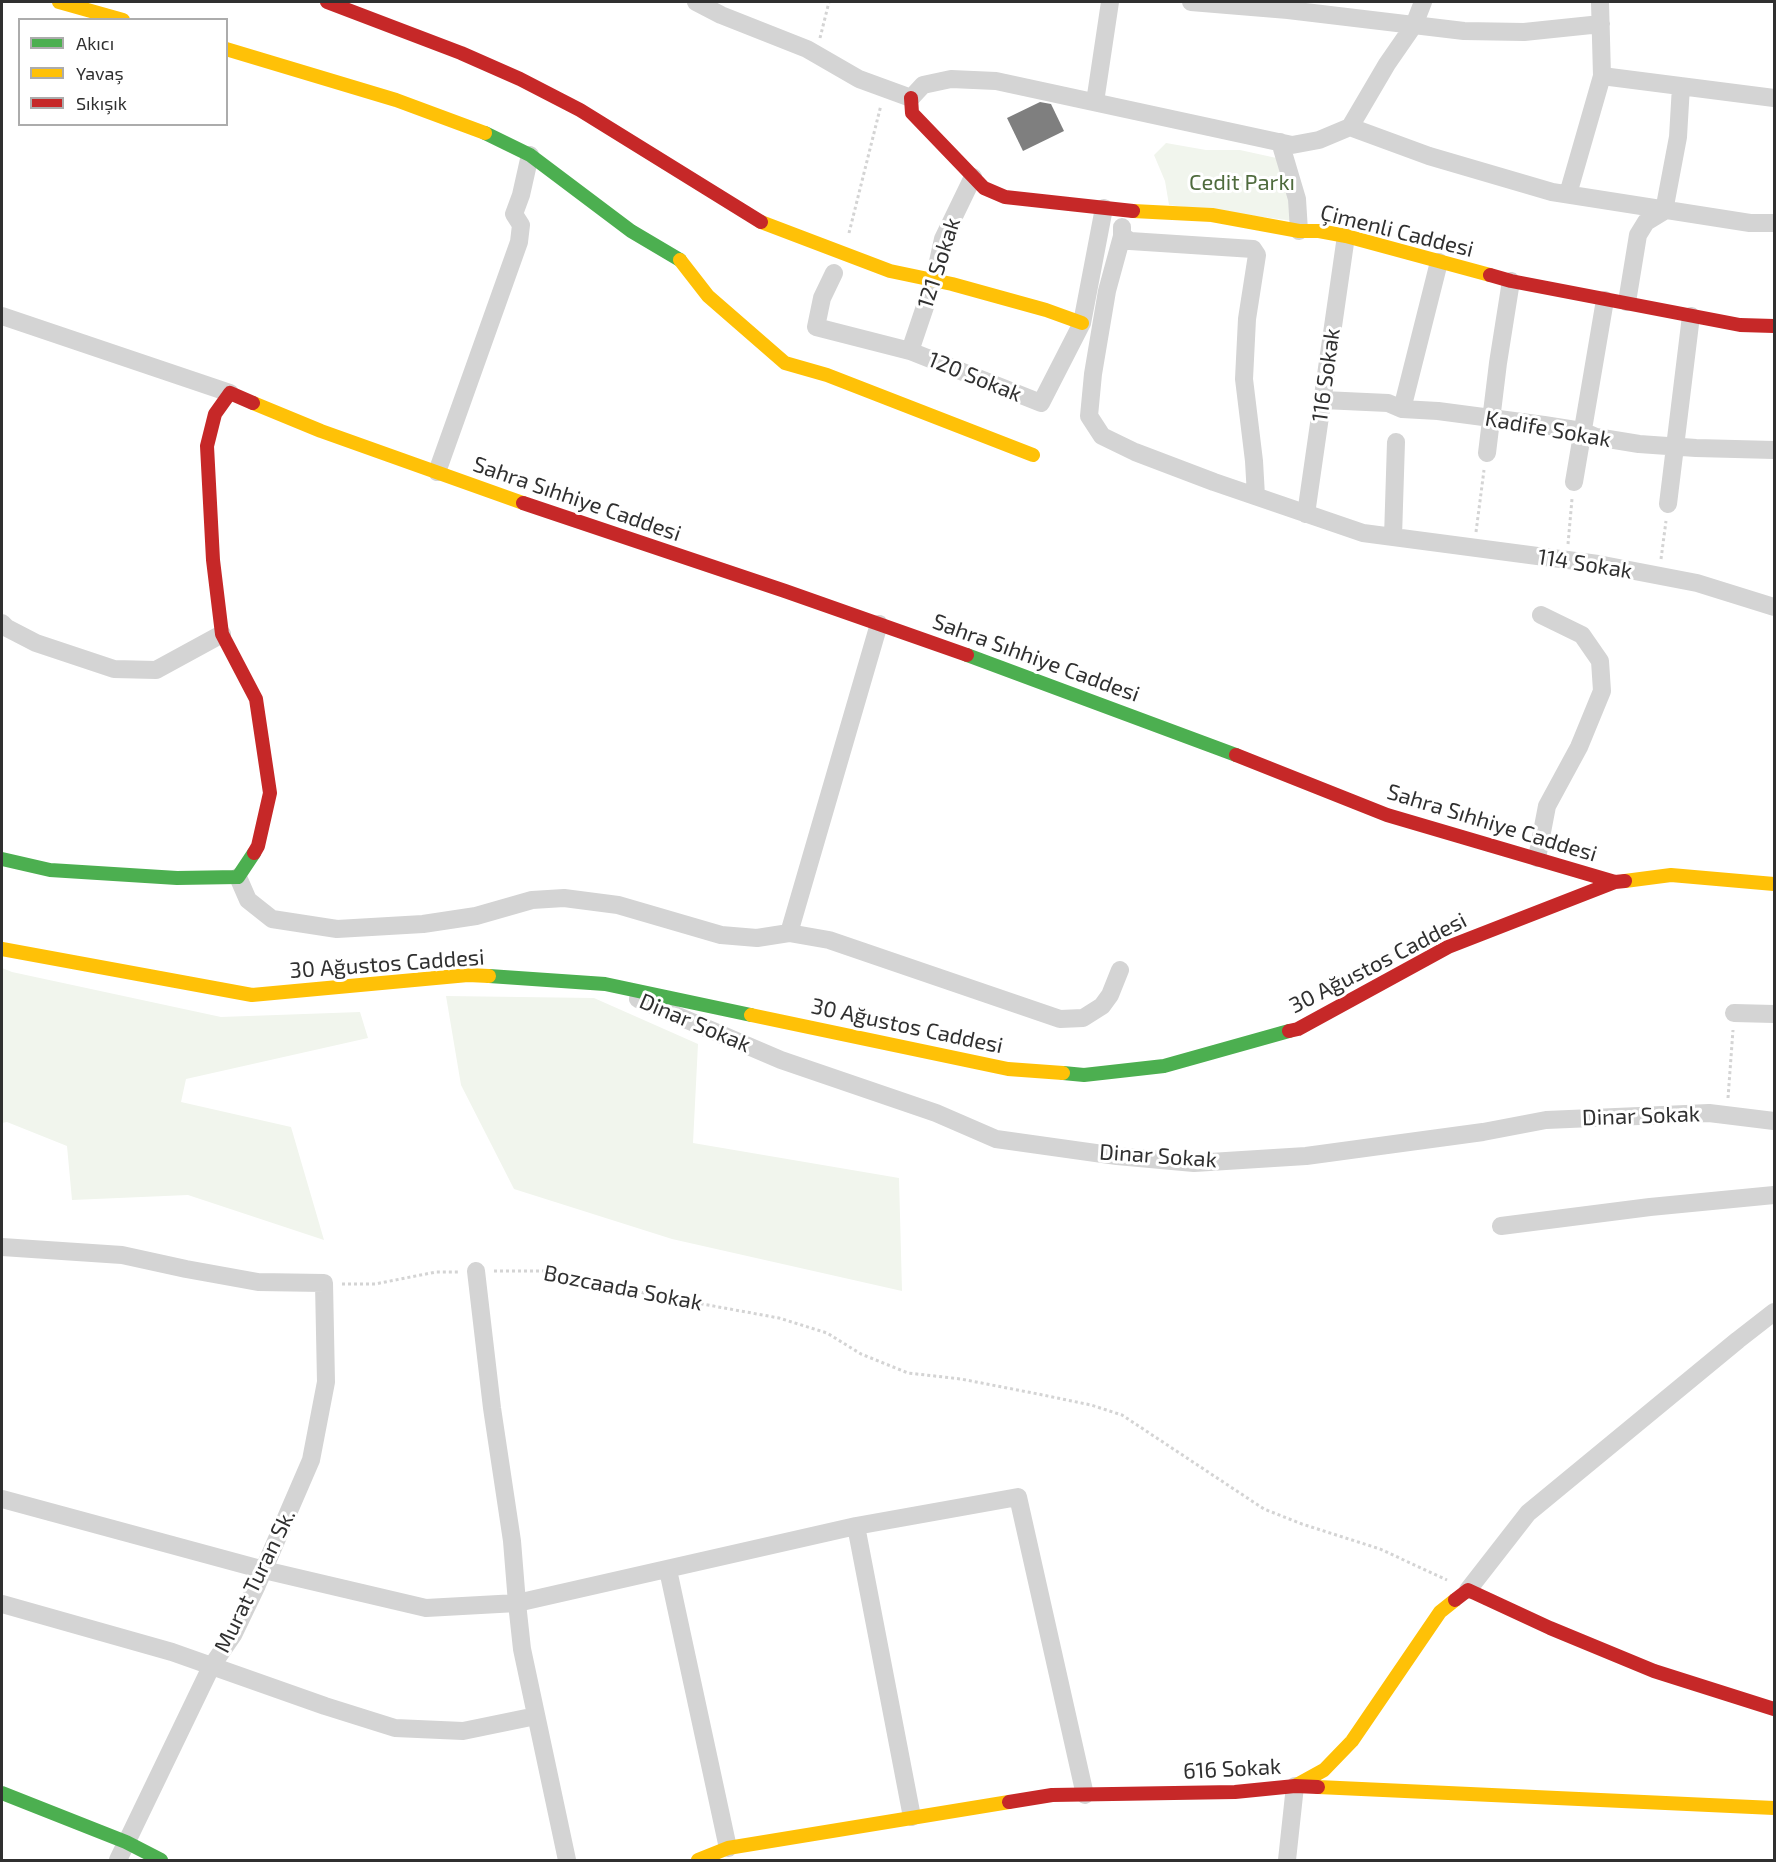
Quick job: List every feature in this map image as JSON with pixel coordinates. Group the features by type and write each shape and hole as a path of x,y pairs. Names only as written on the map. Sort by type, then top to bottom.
{"street":[{"path":"59,2 116,18"},
{"path":"327,2 461,52 520,79 580,110 756,220 890,271 934,280 1047,310 1082,323 1104,208"},
{"path":"696,2 721,15 790,41 859,79 911,98 923,85 951,79 996,81 1292,145 1319,140 1350,127 1387,64 1414,25 1424,2"},
{"path":"1095,102 1110,2"},
{"path":"1191,2 1288,10 1464,31 1524,32 1601,24"},
{"path":"1568,194 1602,76 1600,2"},
{"path":"228,50 396,100 496,137 530,155 631,231 682,261 708,296 785,363 827,375 1033,455"},
{"path":"1602,76 1774,98"},
{"path":"1627,302 1638,235 1646,222 1664,211 1678,137 1681,86"},
{"name":"Çimenli Caddesi","path":"911,98 912,113 984,188 1005,197 1122,211 1212,215 1299,231 1319,231 1346,236 1510,280 1605,300 1627,302 1740,325 1774,326"},
{"path":"1350,127 1429,156 1552,192 1664,211 1750,223 1774,223"},
{"path":"1280,142 1297,199 1299,231"},
{"path":"437,472 519,242 521,225 514,214 530,155"},
{"name":"121 Sokak","path":"909,351 934,280 943,238 973,177"},
{"name":"114 Sokak","path":"1122,211 1122,236 1107,291 1093,374 1089,416 1102,435 1135,452 1363,533 1567,560 1659,576 1697,583 1774,607"},
{"path":"1122,236 1130,242 1253,249 1257,255 1247,319 1244,379 1256,496"},
{"name":"116 Sokak","path":"1306,514 1346,236"},
{"path":"1402,409 1439,262"},
{"name":"120 Sokak","path":"834,273 822,298 816,327 909,351 1041,403 1082,323"},
{"path":"1487,453 1510,280"},
{"path":"1574,482 1605,300"},
{"path":"2,316 230,393 215,414 207,446 213,560 222,634 256,699 270,793 258,846 238,877"},
{"path":"1668,504 1691,316"},
{"name":"Sahra Sıhhiye Caddesi","path":"230,393 321,431 588,526 879,624 1188,736 1387,815 1615,882"},
{"name":"Kadife Sokak","path":"1323,400 1366,400 1388,403 1402,409 1438,411 1581,431 1596,437 1639,444 1774,450"},
{"path":"1393,537 1396,442"},
{"path":"1537,858 1547,806 1579,747 1602,691 1600,661 1582,635 1541,615"},
{"path":"2,623 36,643 114,669 156,670 222,634"},
{"path":"789,933 879,624"},
{"path":"2,859 50,870 177,878 238,877"},
{"name":"30 Ağustos Caddesi","path":"2,949 252,995 468,975 605,984 1008,1069 1084,1075 1164,1066 1298,1029 1448,947 1615,882 1671,875 1774,884"},
{"path":"238,877 248,900 272,919 337,929 423,924 476,916 532,900 564,898 618,905 721,935 757,938 789,933 829,940 1060,1019 1083,1018 1102,1006 1110,995 1120,970"},
{"name":"Dinar Sokak","path":"605,984 781,1059 936,1113 996,1139 1118,1156 1194,1163 1305,1156 1483,1132 1546,1120 1709,1113 1774,1121"},
{"path":"1734,1013 1774,1014"},
{"path":"1501,1226 1650,1207 1774,1195"},
{"path":"2,1247 122,1255 258,1282 324,1283"},
{"path":"476,1271 492,1407 512,1541 522,1649 567,1860"},
{"name":"Murat Turan Sk.","path":"118,1860 211,1666 233,1635 264,1570 311,1460 326,1382 324,1283"},
{"path":"1287,1860 1295,1786 1324,1770 1352,1741 1440,1612 1467,1590 1528,1513 1774,1312"},
{"path":"2,1499 264,1570 426,1608 517,1603 856,1526 1018,1497 1085,1795"},
{"path":"856,1526 912,1818"},
{"path":"668,1570 728,1848"},
{"path":"1467,1590 1550,1628 1654,1671 1774,1709"},
{"path":"2,1604 161,1649 395,1728 463,1731 536,1716"},
{"name":"616 Sokak","path":"698,1860 728,1848 1052,1796 1235,1792 1295,1786 1774,1808"},
{"path":"2,1793 126,1842 161,1860"}],"path":[{"path":"816,55 829,2"},
{"path":"850,230 885,89"},
{"path":"1473,549 1487,453"},
{"path":"1567,560 1574,482"},
{"path":"1659,576 1668,504"},
{"path":"1727,1115 1734,1013"},
{"name":"Bozcaada Sokak","path":"324,1283 375,1284 436,1272 545,1271 653,1295 779,1318 827,1333 861,1354 908,1373 961,1379 1038,1394 1122,1415 1264,1509 1380,1549 1467,1590"}],"green space":[{"name":"Cedit Parkı","path":"1166,143 1206,150 1240,150 1281,159 1294,221 1169,205 1165,181 1154,155"},
{"path":"2,968 221,1017 360,1012 368,1038 186,1079 181,1102 291,1127 324,1240 188,1195 72,1200 67,1146 7,1122 2,1123"},
{"path":"446,996 594,998 698,1044 693,1143 899,1178 902,1291 672,1239 514,1189 461,1085"}],"building":[{"path":"1040,102 1051,104 1064,131 1023,151 1007,118"}],"traffic: fast":[{"path":"485,133 530,155 631,231 680,260"},
{"path":"967,655 1236,755"},
{"path":"2,859 50,870 177,878 238,877 254,853"},
{"path":"489,976 605,984 751,1015"},
{"path":"1063,1073 1084,1075 1164,1066 1289,1031"},
{"path":"2,1793 126,1842 161,1860"}],"traffic: slow":[{"path":"59,2 116,18"},
{"path":"228,50 396,100 485,133"},
{"path":"1133,211 1212,215 1299,231 1319,231 1346,236 1490,275"},
{"path":"761,222 890,271 952,284 1046,310 1082,323"},
{"path":"680,260 708,296 785,363 827,375 1033,455"},
{"path":"253,403 321,431 523,503"},
{"path":"1625,881 1671,875 1774,884"},
{"path":"2,949 252,995 468,975 489,976"},
{"path":"751,1015 1008,1069 1063,1073"},
{"path":"1295,1786 1324,1770 1352,1741 1440,1612 1455,1600"},
{"path":"1318,1787 1774,1808"},
{"path":"698,1860 728,1848 1009,1802"}],"traffic: jam":[{"path":"327,2 461,53 520,79 580,110 761,222"},
{"path":"911,98 912,113 984,188 1005,197 1133,211"},
{"path":"1490,275 1740,325 1774,326"},
{"path":"253,403 230,393 215,414 207,446 213,560 222,634 256,699 270,793 258,846 254,853"},
{"path":"523,503 967,655"},
{"path":"1236,755 1387,815 1615,882"},
{"path":"1289,1031 1298,1029 1448,947 1615,882 1625,881"},
{"path":"1455,1600 1468,1590 1550,1628 1654,1671 1774,1709"},
{"path":"1009,1802 1052,1795 1235,1792 1295,1786 1318,1787"}]}
